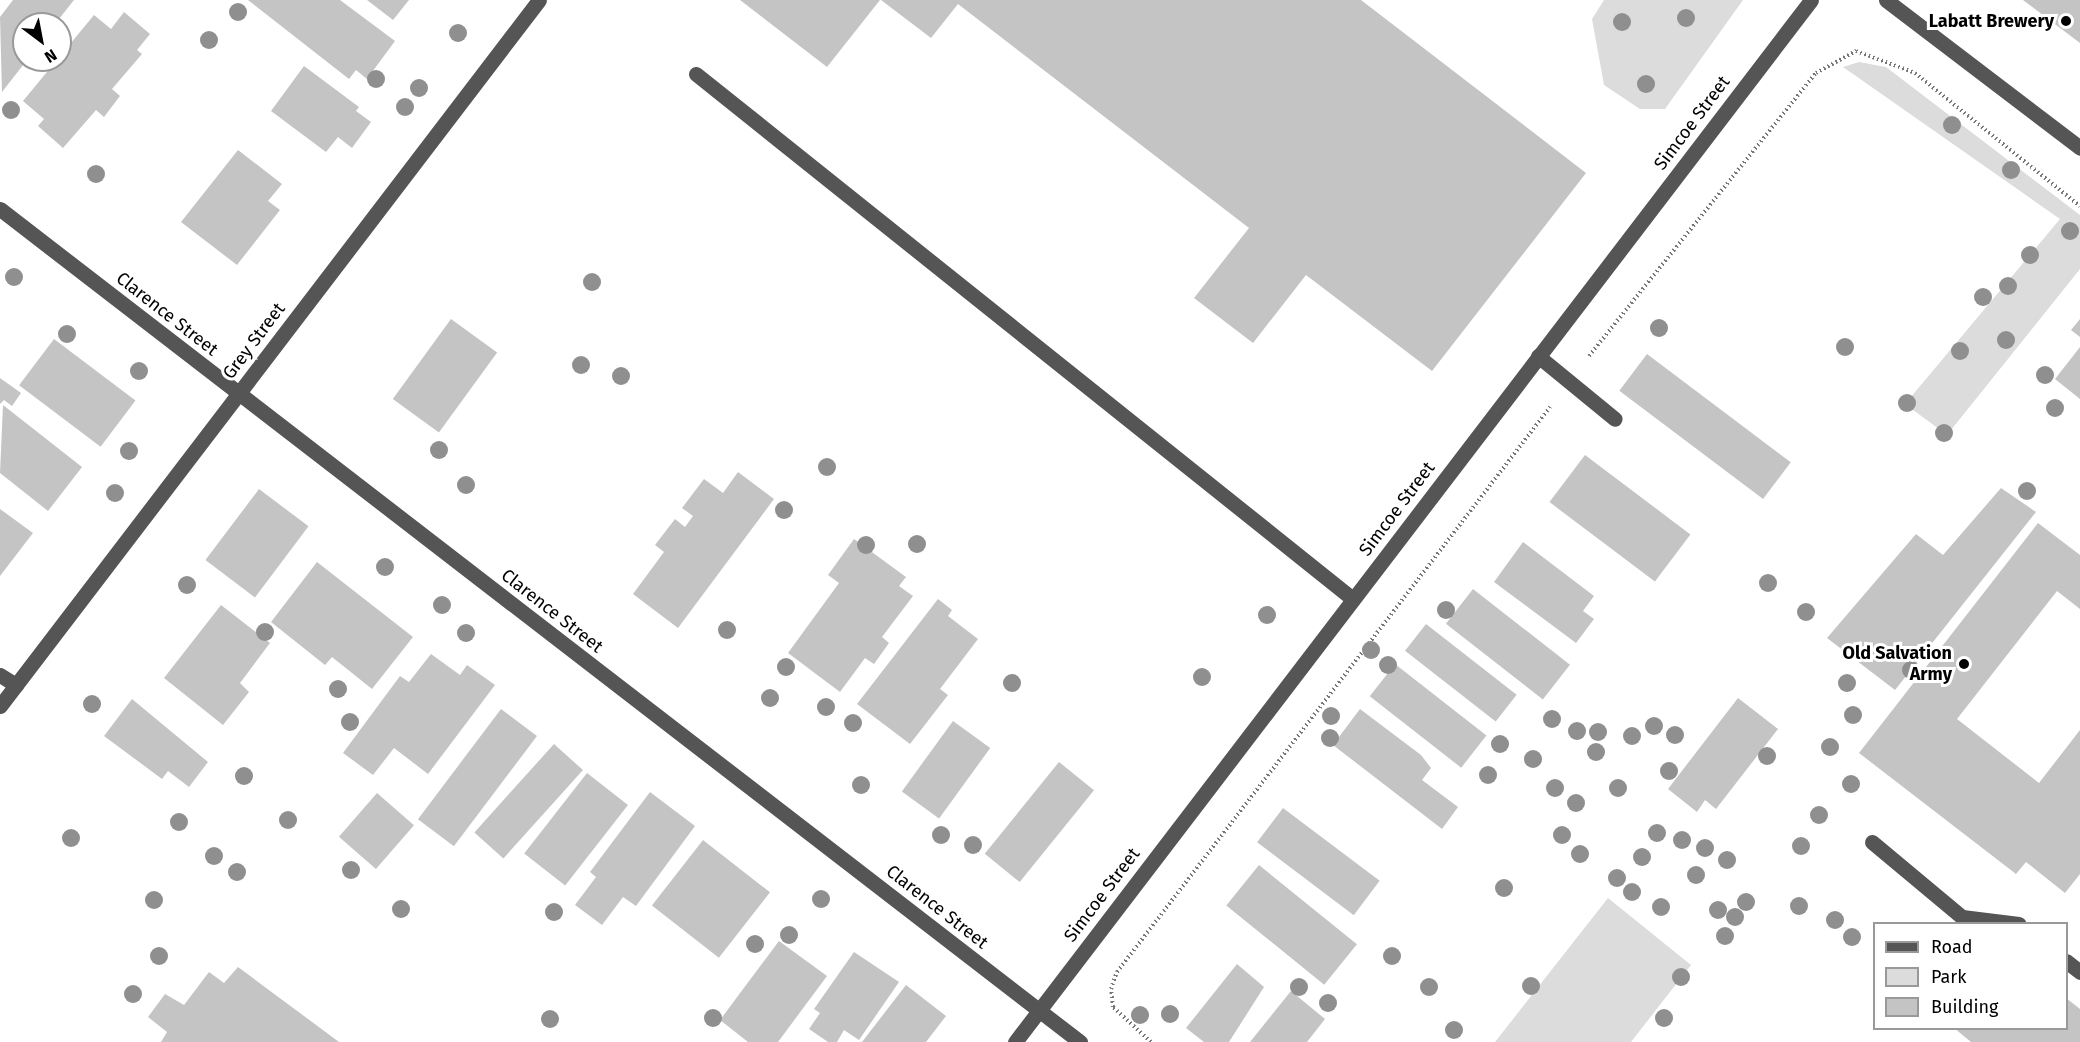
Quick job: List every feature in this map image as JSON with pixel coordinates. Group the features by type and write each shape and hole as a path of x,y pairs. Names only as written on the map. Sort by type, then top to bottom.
{"street":[{"name":"Grey Street","path":"0,706 539,0"},
{"name":"Simcoe Street","path":"1015,1042 1811,0"},
{"path":"1886,0 2080,148"},
{"path":"696,74 1353,599"},
{"name":"Clarence Street","path":"0,209 1080,1042"},
{"path":"1538,356 1616,419"},
{"path":"0,675 16,685"},
{"path":"1872,842 1962,917 2003,922"},
{"path":"2068,963 2080,972"}],"path":[{"path":"1151,1042 1113,1007 1111,988 1117,972 1569,382 1816,73 1856,51 1915,73 2080,206"}],"green space":[{"path":"1604,0 1743,0 1665,109 1640,109 1604,85 1592,19"},
{"path":"1859,62 1886,67 2080,215 2080,269 1947,435 1905,404 2060,219 1843,67"},
{"path":"1608,898 1691,965 1631,1042 1495,1042"}],"building":[{"path":"13,0 74,0 64,12 12,12 12,72 18,72 2,92 0,17"},
{"path":"248,0 340,0 395,41 367,79 356,70 349,79"},
{"path":"367,0 409,0 393,20"},
{"path":"740,0 880,0 827,67"},
{"path":"881,0 1361,0 1586,173 1432,371 1306,275 1253,343 1194,298 1249,228 958,4 931,38"},
{"name":"Labatt Brewery","path":"2023,0 2080,0 2080,43"},
{"path":"124,12 150,34 137,50 142,54 112,89 120,96 104,117 96,110 63,148 38,126 44,119 23,101 47,72 72,72 72,42 94,15 111,29"},
{"path":"304,66 359,107 356,111 371,122 352,148 338,137 326,152 271,111"},
{"path":"238,150 282,184 268,201 280,210 237,265 181,222"},
{"path":"451,319 497,353 439,433 393,399"},
{"path":"2080,319 2080,337 2071,330"},
{"path":"54,339 135,400 101,447 19,385"},
{"path":"2080,347 2080,399 2055,379"},
{"path":"1647,354 1791,462 1763,499 1619,391"},
{"path":"0,378 21,393 12,406 4,400 0,404"},
{"path":"3,405 82,467 48,511 0,473"},
{"path":"1585,455 1690,534 1655,582 1549,502"},
{"path":"738,472 774,499 678,628 633,594 664,552 655,545 675,519 685,527 693,516 682,508 704,479 723,493"},
{"path":"2001,488 2036,512 1895,690 1827,638 1916,534 1943,555"},
{"path":"259,489 309,526 255,597 205,560"},
{"path":"0,509 33,533 0,576"},
{"name":"Old Salvation Army","path":"2038,523 2080,555 2080,609 2057,591 1957,719 2039,783 2080,730 2080,874 2065,893 2026,862 2016,874 1859,753"},
{"path":"854,539 906,577 899,586 913,596 882,637 889,643 874,664 865,658 840,692 788,653 839,583 828,575"},
{"path":"1523,542 1594,596 1583,611 1594,619 1576,643 1494,582"},
{"path":"317,562 413,637 372,689 332,657 325,665 271,622"},
{"path":"1473,589 1570,665 1543,699 1446,624"},
{"path":"938,599 952,610 948,616 978,639 940,689 948,695 910,744 857,704"},
{"path":"221,605 270,643 240,683 249,692 223,725 164,678"},
{"path":"1426,624 1517,695 1496,722 1405,651"},
{"path":"431,654 460,675 467,665 495,685 428,774 394,748 373,775 343,753 400,676 409,682"},
{"path":"1395,664 1486,735 1461,768 1370,696"},
{"path":"1738,698 1778,729 1716,809 1705,800 1697,812 1668,789"},
{"path":"132,699 208,762 189,787 168,771 162,779 104,736"},
{"path":"501,709 537,736 454,846 418,819"},
{"path":"1360,709 1421,755 1431,768 1422,780 1458,807 1442,829 1333,745"},
{"path":"953,721 990,748 939,818 902,791"},
{"path":"554,744 583,770 503,859 474,832"},
{"path":"1059,762 1094,790 1020,882 985,854"},
{"path":"587,773 628,805 565,885 524,853"},
{"path":"650,792 695,826 636,906 623,897 602,925 575,905 596,877 590,872"},
{"path":"377,793 414,825 376,869 339,837"},
{"path":"1283,808 1380,881 1354,915 1257,842"},
{"path":"703,840 770,892 719,958 652,905"},
{"path":"1259,865 1357,944 1324,985 1226,905"},
{"path":"779,941 827,976 778,1042 748,1042 720,1020"},
{"path":"854,952 899,982 859,1040 844,1030 837,1042 828,1042 809,1029 820,1013 814,1009"},
{"path":"1237,964 1264,987 1229,1042 1204,1042 1186,1028"},
{"path":"238,967 339,1042 161,1042 167,1032 148,1017 165,994 184,1005 209,972 224,983"},
{"path":"906,985 946,1016 926,1042 862,1042"},
{"path":"1291,991 1325,1019 1307,1042 1250,1042"},
{"path":"2068,1000 2080,1009 2080,1042 1971,1042 1956,1030 2068,1030"}],"place":[{"name":"Labatt Brewery","path":"2066,21"},
{"name":"Old Salvation Army","path":"1964,664"}]}
